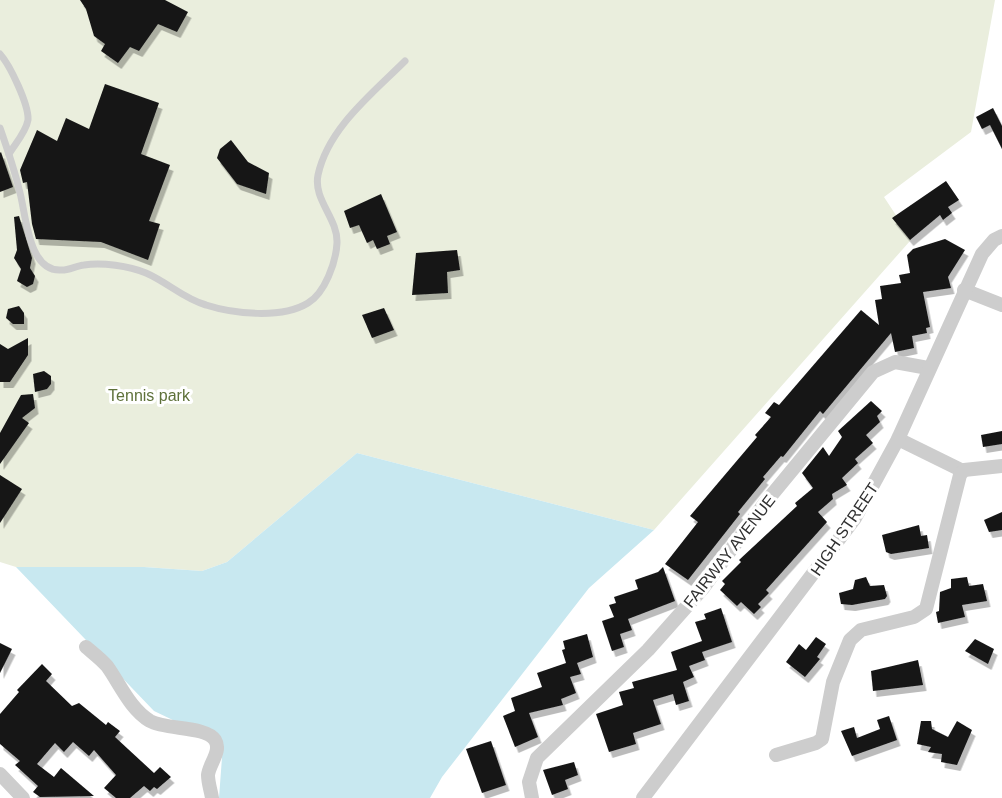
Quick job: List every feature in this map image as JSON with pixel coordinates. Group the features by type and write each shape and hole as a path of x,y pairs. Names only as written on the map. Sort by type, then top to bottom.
{"street":[{"name":"HIGH STREET","path":"643,798 855,518 898,439 964,290 986,248 1002,236"},
{"path":"964,290 1002,305"},
{"name":"FAIRWAY AVENUE","path":"532,798 530,782 537,759 648,650 704,588 765,503 862,384 887,364 905,363 928,369"},
{"path":"898,439 963,471 1002,466"},
{"path":"776,755 816,744 822,739 833,682 845,647 854,635 914,617 926,609 958,481 963,471"},
{"path":"86,647 105,664 140,714 152,722 204,732 213,737 217,743 216,752 208,778 212,798"},
{"path":"0,774 23,798"}],"lane":[{"path":"0,54 10,67 28,117 25,128 9,154"},
{"path":"0,128 20,191 30,241 34,252 48,267 58,271 95,264 144,272 205,305 228,310 276,312 309,303 318,294 337,245 332,222 319,195 317,185 328,149 344,124 405,61"}],"green space":[{"name":"Tennis park","path":"0,0 995,0 971,132 884,197 911,238 910,241 654,530 357,453 227,562 202,571 144,567 16,567 0,562"}],"water":[{"path":"357,453 654,530 589,588 442,777 430,798 219,798 223,744 154,711 16,567 144,567 202,571 227,562"}],"building":[{"path":"80,0 165,0 188,12 177,32 158,24 139,51 130,47 118,63 101,51 105,44 94,36 86,9"},
{"path":"105,84 159,103 141,154 170,165 149,221 160,224 148,260 101,242 36,239 32,224 27,182 23,183 20,170 37,130 57,141 66,118 89,129"},
{"path":"993,108 1002,126 1002,149 990,125 982,129 976,117"},
{"path":"231,140 248,162 269,173 266,194 237,184 217,158 220,149"},
{"path":"0,153 13,187 0,192"},
{"path":"946,181 959,200 948,207 952,213 943,220 940,215 910,240 892,218"},
{"path":"381,194 397,232 387,236 390,244 377,249 373,240 367,243 359,225 350,228 344,211"},
{"path":"19,216 32,258 30,268 35,276 33,284 27,287 17,281 21,269 14,258 17,250 14,217"},
{"path":"945,239 965,250 948,277 951,288 923,292 930,327 926,328 927,333 912,336 914,348 895,352 891,333 823,414 820,411 783,457 781,456 763,477 765,479 738,512 740,514 688,580 665,564 698,522 690,516 757,437 755,435 771,417 765,413 774,402 779,405 861,310 879,325 875,300 882,299 880,286 901,283 899,275 910,273 907,255 913,249"},
{"path":"457,250 460,270 447,272 448,293 412,295 416,253"},
{"path":"19,306 24,313 24,324 13,324 6,318 8,309"},
{"path":"384,308 394,330 372,338 362,315"},
{"path":"28,338 28,355 10,382 0,382 0,344 8,349"},
{"path":"44,371 51,376 51,384 47,389 35,392 33,374"},
{"path":"33,394 35,408 22,418 29,423 0,464 0,433 21,395"},
{"path":"871,401 882,411 877,416 880,422 866,435 873,443 855,459 858,463 842,478 847,485 832,494 833,499 818,512 827,522 766,590 769,593 758,604 761,607 754,614 741,602 737,606 720,590 725,584 722,581 741,562 739,560 797,506 795,503 813,488 802,473 823,447 829,456 842,437 838,431"},
{"path":"1002,431 1002,444 983,447 981,435"},
{"path":"0,475 22,489 0,523"},
{"path":"1002,512 1002,530 989,532 984,520"},
{"path":"919,525 921,536 927,535 929,548 891,554 886,552 882,535"},
{"path":"663,567 675,601 628,619 632,630 620,634 624,647 612,651 602,621 614,617 609,605 616,603 614,597 638,589 635,580 658,572"},
{"path":"866,577 870,586 884,585 887,596 885,599 852,605 841,604 839,593 853,589 855,580"},
{"path":"967,577 969,586 983,584 987,601 962,605 965,617 938,623 936,612 939,611 940,592 951,588 951,579"},
{"path":"721,608 732,642 702,652 705,660 689,666 694,677 683,682 689,701 676,705 673,694 653,700 661,724 633,733 636,744 609,752 596,714 623,705 619,692 634,688 632,682 677,670 671,652 702,641 695,622 706,619 704,614"},
{"path":"587,634 593,657 577,663 581,674 570,677 576,693 561,699 563,705 529,713 538,737 515,747 503,716 515,711 511,698 542,687 537,673 566,663 562,650 565,649 563,641"},
{"path":"816,637 826,644 817,657 820,659 805,677 786,662 799,644 806,650"},
{"path":"975,639 994,649 988,664 965,651"},
{"path":"0,643 12,649 0,673"},
{"path":"918,660 923,685 873,691 871,671"},
{"path":"42,664 52,674 46,681 72,706 79,703 106,725 108,722 120,731 115,737 154,773 160,767 171,777 157,789 154,787 150,791 144,786 130,798 116,798 104,788 116,775 94,750 89,756 73,742 64,752 55,743 37,764 54,777 61,768 94,796 40,797 33,792 38,786 15,765 20,761 0,744 0,714 19,692 17,690"},
{"path":"889,716 897,740 852,756 841,731 854,727 857,738 880,729 877,720"},
{"path":"921,721 931,721 932,729 948,737 957,721 972,730 957,765 941,762 942,754 928,752 931,747 917,744"},
{"path":"491,741 506,785 482,793 466,749"},
{"path":"574,762 578,775 565,780 568,789 552,795 543,770"}]}
